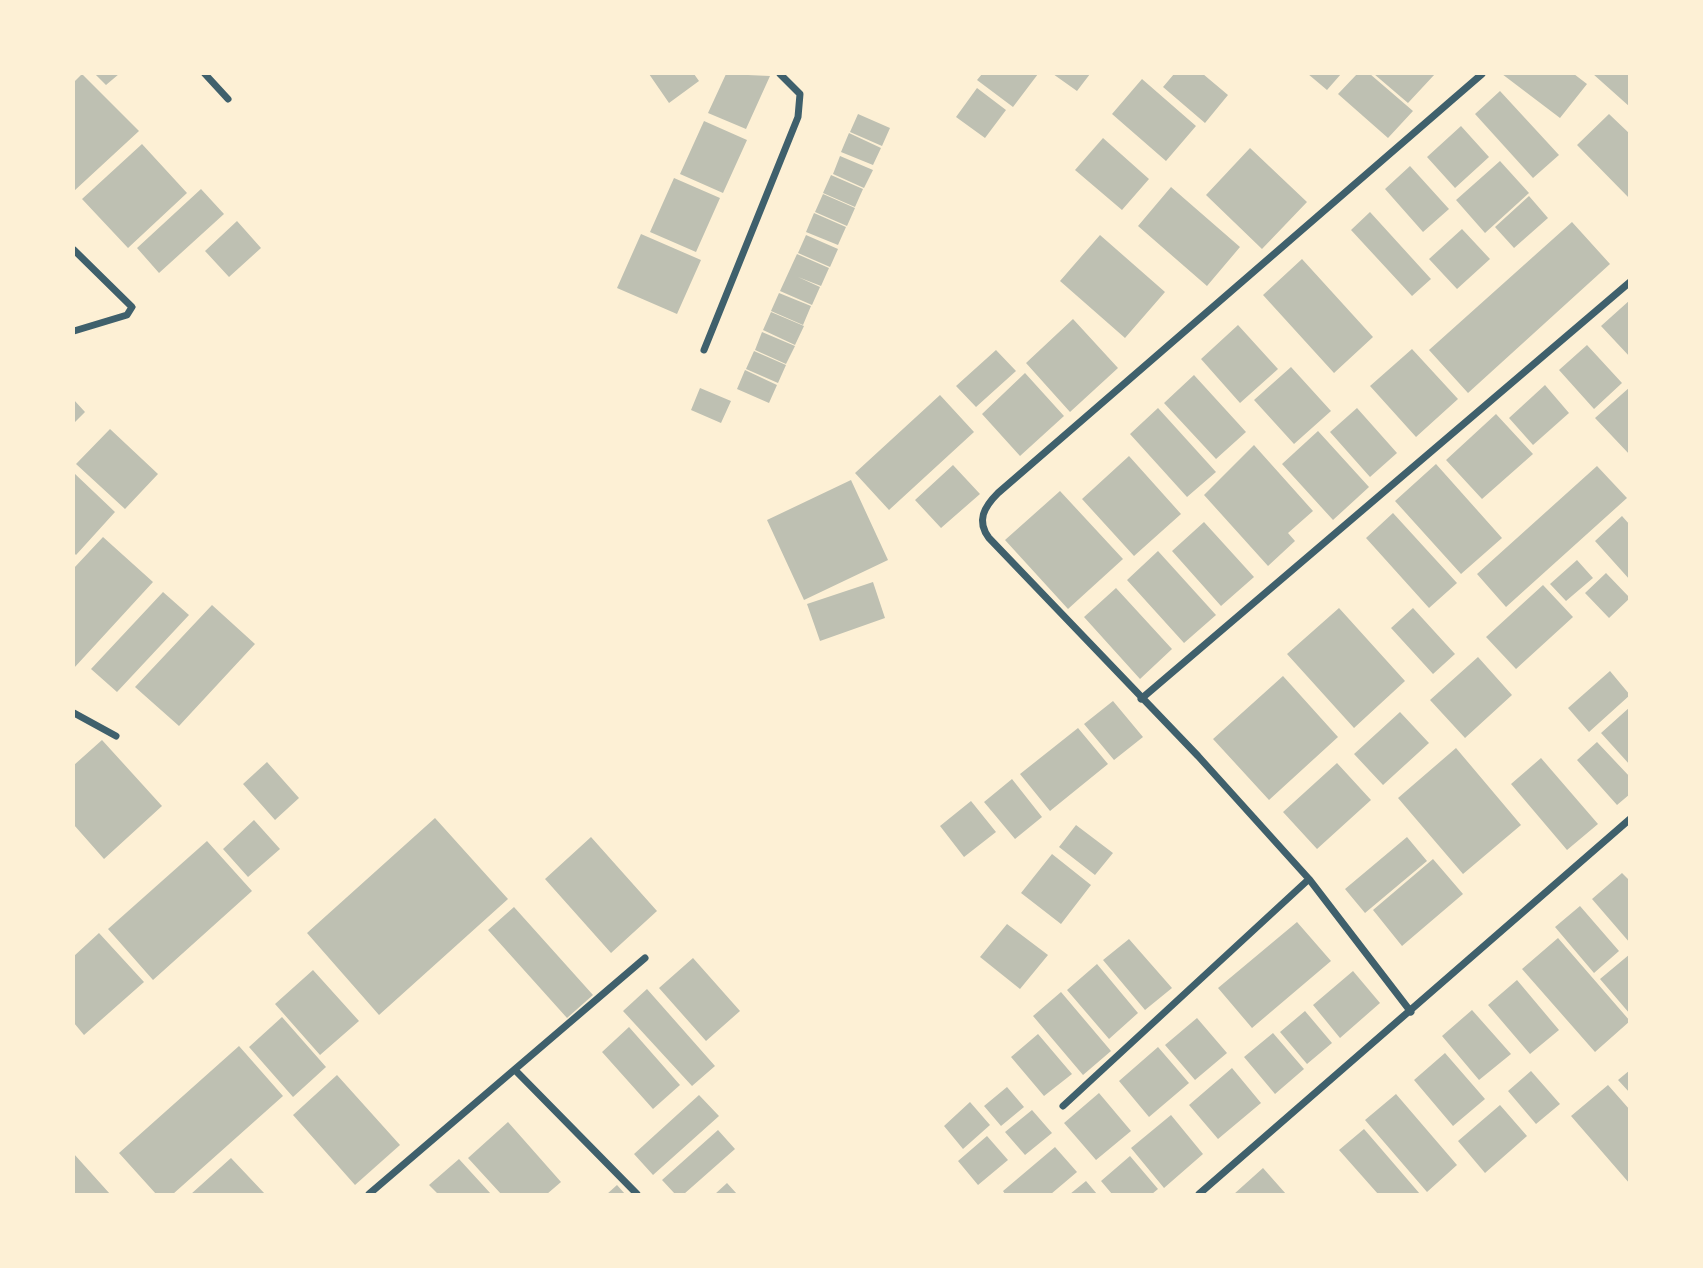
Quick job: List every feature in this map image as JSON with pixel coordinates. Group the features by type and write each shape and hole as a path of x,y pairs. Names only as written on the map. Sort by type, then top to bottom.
{"street":[{"path":"205,74 228,99"},
{"path":"705,350 797,117 800,94 780,74"},
{"path":"1410,1012 1309,879 1198,756 989,538 982,529 982,517 988,504 1482,74"},
{"path":"74,250 132,307 127,315 74,331"},
{"path":"1141,699 1629,282"},
{"path":"74,713 116,736"},
{"path":"1199,1195 1629,819"},
{"path":"1063,1105 1309,879"},
{"path":"369,1195 645,958"},
{"path":"515,1070 637,1195"}],"building":[{"path":"82,74 139,131 74,191 74,82"},
{"path":"95,74 119,74 106,85"},
{"path":"649,74 694,74 699,81 669,103"},
{"path":"726,74 770,76 746,129 708,113"},
{"path":"982,74 1038,74 1013,107 977,80"},
{"path":"1053,74 1090,74 1077,91"},
{"path":"1174,74 1203,74 1228,95 1205,123 1163,87"},
{"path":"1308,74 1341,74 1327,90"},
{"path":"1357,74 1370,74 1413,111 1388,138 1338,94"},
{"path":"1374,74 1435,74 1408,103"},
{"path":"1502,74 1574,74 1587,84 1560,118"},
{"path":"1593,74 1630,74 1630,107"},
{"path":"1142,79 1196,126 1166,161 1112,114"},
{"path":"977,88 1006,110 985,138 956,117"},
{"path":"1500,91 1559,155 1533,178 1475,114"},
{"path":"858,114 890,128 882,146 850,132"},
{"path":"1609,114 1630,134 1630,199 1577,145"},
{"path":"704,121 747,140 723,193 680,174"},
{"path":"1461,126 1489,157 1455,188 1427,157"},
{"path":"849,133 881,148 873,165 841,152"},
{"path":"1103,138 1149,179 1122,210 1075,170"},
{"path":"142,144 187,193 128,248 82,199"},
{"path":"1250,148 1307,202 1262,249 1206,195"},
{"path":"840,156 873,170 864,188 833,174"},
{"path":"1500,161 1529,193 1485,233 1456,200"},
{"path":"1410,166 1449,209 1423,232 1385,189"},
{"path":"831,175 863,189 855,207 823,193"},
{"path":"674,178 720,198 696,252 650,232"},
{"path":"1171,187 1240,247 1207,286 1138,226"},
{"path":"201,189 224,214 159,273 137,248"},
{"path":"823,194 855,208 847,226 815,212"},
{"path":"1529,196 1548,218 1514,248 1495,227"},
{"path":"1370,212 1431,279 1412,296 1351,230"},
{"path":"814,213 846,227 838,245 806,232"},
{"path":"237,221 261,248 229,277 205,251"},
{"path":"1572,222 1610,264 1468,393 1429,350"},
{"path":"1462,229 1490,259 1457,289 1429,259"},
{"path":"641,234 701,260 677,314 617,288"},
{"path":"806,235 838,249 830,267 798,253"},
{"path":"1100,235 1165,292 1125,338 1060,281"},
{"path":"797,254 829,268 821,286 798,277 820,287 812,305 780,291"},
{"path":"1302,259 1373,337 1334,373 1263,295"},
{"path":"779,293 811,306 803,325 771,311"},
{"path":"1630,300 1630,357 1601,326"},
{"path":"771,312 804,326 795,345 763,330"},
{"path":"1073,319 1118,368 1070,412 1026,363"},
{"path":"1238,325 1278,369 1240,403 1201,359"},
{"path":"762,332 795,346 786,364 755,350"},
{"path":"1587,345 1622,383 1594,409 1559,370"},
{"path":"1412,349 1458,399 1416,437 1370,386"},
{"path":"996,350 1016,371 976,407 956,386"},
{"path":"754,351 786,365 778,383 746,369"},
{"path":"1291,367 1331,411 1294,444 1254,400"},
{"path":"745,370 777,385 769,403 737,389"},
{"path":"1025,373 1064,416 1020,456 982,414"},
{"path":"1194,375 1246,432 1216,459 1164,403"},
{"path":"1545,385 1569,413 1533,445 1509,418"},
{"path":"1630,387 1630,455 1595,418"},
{"path":"700,388 731,401 721,423 691,410"},
{"path":"940,395 974,432 889,510 855,473"},
{"path":"74,400 85,412 74,423"},
{"path":"1158,408 1216,472 1187,497 1130,434"},
{"path":"1357,408 1397,453 1370,477 1330,432"},
{"path":"1496,414 1533,454 1482,499 1446,460"},
{"path":"110,429 158,474 125,509 76,464"},
{"path":"1318,431 1369,487 1333,520 1282,464"},
{"path":"1254,445 1313,511 1288,533 1295,541 1268,566 1204,495"},
{"path":"1129,456 1181,514 1134,556 1082,499"},
{"path":"1436,464 1502,538 1461,574 1395,501"},
{"path":"953,465 980,494 941,528 915,500"},
{"path":"1597,466 1627,498 1506,607 1477,574"},
{"path":"74,473 115,512 76,555 74,553"},
{"path":"851,480 888,560 804,600 767,520"},
{"path":"1060,491 1123,559 1068,609 1005,540"},
{"path":"1393,513 1457,583 1429,608 1366,538"},
{"path":"1622,516 1630,525 1630,580 1595,541"},
{"path":"1204,522 1254,577 1221,606 1172,551"},
{"path":"103,537 153,582 74,668 74,568"},
{"path":"1158,551 1216,615 1184,643 1127,580"},
{"path":"1577,560 1593,578 1566,601 1550,584"},
{"path":"1606,573 1630,598 1609,618 1585,593"},
{"path":"873,582 885,618 820,641 807,604"},
{"path":"1543,585 1573,617 1516,669 1486,637"},
{"path":"1116,588 1172,649 1140,679 1084,617"},
{"path":"163,592 189,615 117,692 91,669"},
{"path":"212,605 255,644 179,726 135,687"},
{"path":"1339,608 1405,681 1354,728 1287,654"},
{"path":"1413,608 1455,654 1433,674 1391,628"},
{"path":"1478,657 1512,695 1465,738 1430,700"},
{"path":"1610,671 1630,695 1589,732 1568,708"},
{"path":"1283,676 1338,737 1269,800 1213,739"},
{"path":"1113,701 1143,737 1114,760 1084,724"},
{"path":"1630,707 1630,765 1601,733"},
{"path":"1400,712 1429,743 1383,785 1354,754"},
{"path":"1078,728 1108,764 1050,811 1020,774"},
{"path":"102,740 162,806 104,859 74,825 74,765"},
{"path":"1597,742 1630,777 1630,794 1617,805 1577,760"},
{"path":"1456,748 1521,825 1463,874 1398,798"},
{"path":"1541,758 1598,824 1567,850 1511,784"},
{"path":"267,762 299,798 275,820 243,784"},
{"path":"1337,763 1371,800 1317,849 1283,812"},
{"path":"1012,779 1042,817 1015,839 984,802"},
{"path":"971,801 996,832 964,857 940,826"},
{"path":"435,818 508,899 379,1015 307,933"},
{"path":"254,820 280,849 248,877 223,849"},
{"path":"1076,825 1113,853 1095,875 1059,847"},
{"path":"591,837 657,911 611,953 545,879"},
{"path":"1407,837 1427,861 1365,913 1345,889"},
{"path":"207,841 252,891 153,980 108,929"},
{"path":"1052,854 1091,885 1061,924 1021,893"},
{"path":"1433,859 1463,894 1402,946 1373,910"},
{"path":"1622,873 1630,881 1630,943 1592,899"},
{"path":"1580,906 1619,951 1594,973 1555,927"},
{"path":"514,907 593,995 567,1018 488,930"},
{"path":"1297,922 1331,961 1252,1028 1218,988"},
{"path":"1007,924 1048,955 1020,989 980,957"},
{"path":"99,933 144,982 84,1035 74,1023 74,956"},
{"path":"1558,938 1630,1021 1595,1052 1522,969"},
{"path":"1129,939 1172,988 1145,1010 1103,960"},
{"path":"1630,954 1630,1014 1600,979"},
{"path":"693,958 740,1011 706,1041 659,988"},
{"path":"1097,964 1138,1013 1109,1039 1067,990"},
{"path":"313,970 359,1021 320,1055 275,1004"},
{"path":"1353,971 1380,1003 1340,1038 1313,1005"},
{"path":"1517,980 1559,1030 1530,1054 1488,1005"},
{"path":"647,989 715,1066 692,1086 623,1011"},
{"path":"1061,992 1111,1051 1083,1075 1033,1016"},
{"path":"1472,1010 1511,1054 1479,1080 1442,1036"},
{"path":"1305,1011 1332,1043 1307,1064 1280,1032"},
{"path":"282,1017 326,1067 293,1097 249,1047"},
{"path":"1197,1018 1227,1053 1195,1080 1165,1045"},
{"path":"629,1027 680,1085 653,1109 602,1052"},
{"path":"1273,1033 1304,1069 1275,1094 1244,1057"},
{"path":"1038,1034 1072,1074 1044,1096 1011,1057"},
{"path":"239,1046 283,1096 173,1194 156,1194 119,1153"},
{"path":"1158,1047 1189,1083 1149,1117 1119,1081"},
{"path":"1445,1053 1485,1099 1453,1126 1414,1080"},
{"path":"1232,1068 1261,1103 1218,1139 1189,1105"},
{"path":"1630,1070 1630,1093 1618,1080"},
{"path":"1531,1071 1560,1104 1536,1124 1508,1091"},
{"path":"337,1075 400,1145 355,1185 293,1115"},
{"path":"1608,1085 1630,1110 1630,1184 1571,1116"},
{"path":"1007,1087 1024,1107 1001,1126 984,1106"},
{"path":"1099,1093 1131,1131 1096,1160 1064,1123"},
{"path":"1396,1094 1457,1165 1427,1192 1365,1120"},
{"path":"699,1095 719,1116 653,1175 634,1154"},
{"path":"970,1102 990,1125 963,1149 944,1126"},
{"path":"1500,1105 1527,1136 1485,1173 1458,1141"},
{"path":"1032,1110 1052,1133 1025,1155 1005,1132"},
{"path":"1171,1115 1203,1154 1164,1188 1131,1148"},
{"path":"508,1122 561,1182 547,1194 501,1194 468,1158"},
{"path":"1364,1129 1420,1194 1378,1194 1339,1150"},
{"path":"718,1130 735,1149 684,1194 675,1194 662,1180"},
{"path":"987,1136 1008,1160 978,1185 958,1161"},
{"path":"1055,1147 1077,1172 1051,1194 1005,1194 1003,1191"},
{"path":"74,1154 110,1194 74,1194"},
{"path":"1130,1156 1158,1189 1152,1194 1112,1194 1101,1181"},
{"path":"231,1158 265,1194 191,1194"},
{"path":"459,1159 491,1194 438,1194 429,1185"},
{"path":"1263,1168 1286,1194 1234,1194"},
{"path":"1086,1181 1097,1194 1070,1194"},
{"path":"727,1183 737,1194 715,1194"},
{"path":"617,1185 625,1194 607,1194"}]}
